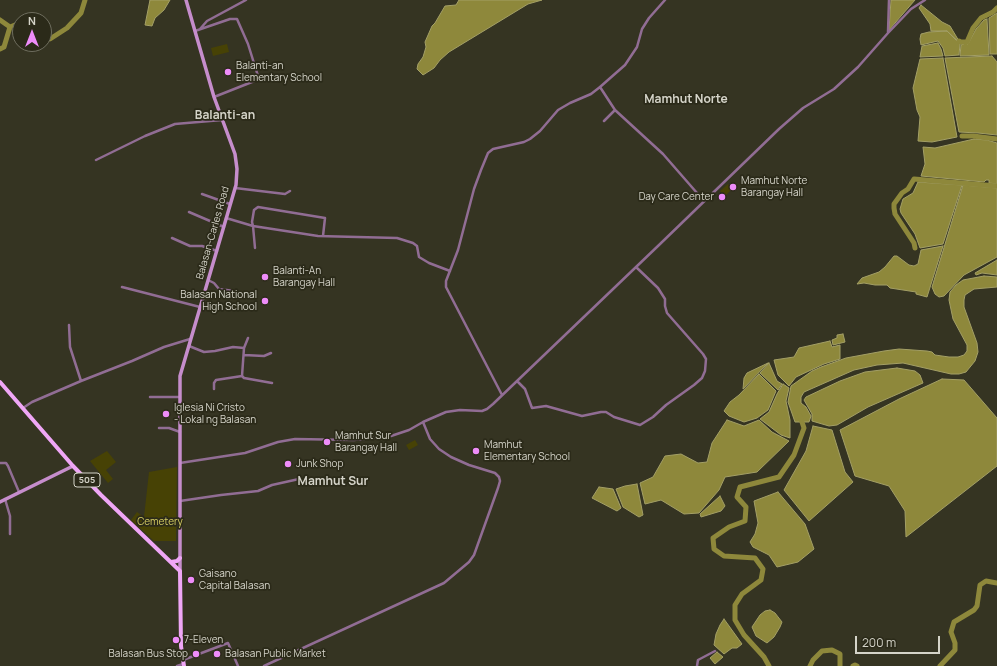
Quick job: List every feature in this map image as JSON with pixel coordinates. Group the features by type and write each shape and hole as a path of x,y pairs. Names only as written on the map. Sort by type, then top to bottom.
{"main road":[{"name":"Balasan-Carles Road","path":"180,571 180,376 235,188 237,169 235,154 214,97 186,0"},
{"name":"505","path":"0,382 101,495 180,571"},
{"path":"0,502 74,466"},
{"path":"171,562 177,561 180,558"},
{"path":"180,571 181,646 183,663"}],"street":[{"path":"199,29 208,21 246,0"},
{"path":"502,395 446,287 446,281 458,250 474,190 488,153 492,149 524,142 530,139 540,131 558,110 570,103 592,94 625,65 637,47 642,29 649,18 665,0"},
{"path":"888,33 890,0"},
{"path":"180,463 245,453 278,442 295,439 354,440 391,436 409,430 446,412 460,410 482,411 493,404 793,116 834,89 858,68 911,9 925,0"},
{"path":"194,31 230,19 237,19 248,44 259,78 214,97"},
{"path":"600,87 615,110 663,154 704,201"},
{"path":"604,121 615,110"},
{"path":"96,160 145,136 175,124 222,120"},
{"path":"235,188 285,194 290,191"},
{"path":"202,194 230,204"},
{"path":"255,248 252,222 254,210 258,207 325,218 323,236"},
{"path":"189,212 224,227"},
{"path":"226,218 253,226 323,236 398,238 413,243 417,246 419,257 429,263 450,271"},
{"path":"172,238 190,246 202,246 217,251"},
{"path":"517,380 525,389 532,408 546,406 582,416 606,412 640,425 653,417 669,402 694,386 702,378 705,371 706,359 668,313 665,306 665,299 658,288 636,267"},
{"path":"208,280 214,283 219,289 234,291"},
{"path":"122,287 200,307"},
{"path":"69,325 70,347 81,381"},
{"path":"242,376 244,348 248,338"},
{"path":"23,408 32,402 81,381 164,347 190,339"},
{"path":"188,346 204,352 233,347 244,348"},
{"path":"244,355 264,356 271,352"},
{"path":"214,389 214,383 216,380 242,376 244,378 272,383"},
{"path":"150,397 180,397"},
{"path":"264,666 444,583 469,562 474,555 498,488 500,481 499,477 495,473 469,465 451,457 439,449 430,439 423,422"},
{"path":"159,428 169,428 180,432"},
{"path":"0,463 6,463 8,466 19,492"},
{"path":"180,501 255,491 272,485 299,479"},
{"path":"5,499 10,516 10,534"},
{"path":"177,666 228,643 238,666"},
{"path":"697,666 698,660 715,651"}],"green space":[{"path":"227,44 229,52 213,56 211,48"},
{"path":"728,184 732,189 725,196 720,191"},
{"path":"415,440 418,445 409,450 406,445"},
{"path":"107,451 116,462 106,470 113,479 108,483 90,461"},
{"name":"Cemetery","path":"177,467 176,541 154,541 131,520 137,512 144,517 149,472"}],"shaded area":[{"path":"150,0 170,0 164,10 155,18 152,26 145,25"},
{"path":"459,0 542,0 528,4 449,52 434,68 423,75 417,69 418,64 423,57 426,47 425,42 432,26 445,6 456,5"},
{"path":"891,0 915,0 889,30"},
{"path":"921,5 942,22 950,26 959,41 947,31 931,31 930,24 919,8"},
{"path":"997,13 997,54 990,54 989,18"},
{"path":"987,19 989,55 960,56 961,45 964,44 960,44 958,42 960,40 964,42 969,41 968,44 976,29 984,20"},
{"path":"947,31 960,44 959,55 945,56 943,48 938,41 921,45 921,34"},
{"path":"938,43 943,56 920,57 922,46"},
{"path":"992,56 997,62 997,135 959,132 945,58"},
{"path":"943,58 957,137 932,142 918,141 920,117 917,110 913,88 920,59"},
{"path":"974,139 987,140 997,143 997,184 989,183 989,180 984,182 921,176 925,164 923,147 935,148"},
{"path":"918,182 962,185 943,244 920,248 915,234 901,213 900,209 903,199 913,193"},
{"path":"963,185 997,188 997,257 964,275 944,296 939,297 935,294 932,287"},
{"path":"943,246 927,297 916,294 916,292 890,288 887,285 864,283 857,284 862,278 879,272 894,256 897,256 909,265 914,266 918,264 921,250"},
{"path":"997,260 997,275 982,273 976,275 975,273"},
{"path":"984,276 997,277 997,287 974,289 965,295 964,300 964,307 977,343 978,352 975,361 966,372 951,374 903,363 877,365 854,370 804,392 801,397 801,403 806,407 811,416 809,422 795,422 788,402 791,386 812,371 821,367 846,358 899,349 927,351 932,352 935,355 949,357 964,355 967,351 967,345 953,319 949,300 950,292 963,280"},
{"path":"843,334 845,342 833,345 832,340 837,338 837,335"},
{"path":"830,341 832,347 840,345 840,359 824,364 796,377 789,386 778,375 774,360 794,357 799,348"},
{"path":"768,363 743,389 744,378 747,373"},
{"path":"769,363 777,381 782,384 778,390 760,373"},
{"path":"897,368 915,371 920,375 923,383 868,407 837,425 829,426 812,421 812,414 804,400 806,397 840,381 865,372"},
{"path":"759,374 776,391 768,410 757,418 744,422 729,416 724,411 730,402 739,395"},
{"path":"942,379 964,380 997,418 997,466 906,537 905,511 889,486 855,476 840,430 899,399"},
{"path":"783,384 789,388 786,401 790,420 790,438 781,435 760,419 769,412"},
{"path":"727,420 744,426 759,420 772,432 789,441 757,472 725,477 719,490 699,513 684,514 661,500 645,504 640,483 653,477 665,456 681,454 698,463 707,462 712,443"},
{"path":"813,426 832,430 845,472 853,482 809,521 784,490 806,451"},
{"path":"637,484 643,515 639,517 623,507 616,489"},
{"path":"599,487 613,489 621,508 617,511 592,498"},
{"path":"778,492 805,524 814,549 798,562 777,567 769,555 753,547 750,542 755,534 758,523 754,501"},
{"path":"720,496 725,506 721,511 701,517 700,514"},
{"path":"770,610 775,613 782,622 774,637 767,643 756,636 752,627 760,615 765,611"},
{"path":"724,619 742,644 737,648 732,648 724,654 714,645 716,634"},
{"path":"717,652 723,657 715,664 710,658"}],"waterway":[{"path":"52,38 67,28 81,13 85,0"},
{"path":"959,41 967,42 973,28 981,18 993,12 997,8"},
{"path":"0,20 10,27"},
{"path":"0,49 4,47 10,27 12,26"},
{"path":"962,136 997,139"},
{"path":"915,248 914,243 895,214 894,208 894,204 902,193 908,189 914,179 997,186"},
{"path":"769,666 764,657 744,635 735,620 735,605 742,594 761,580 763,569 755,558 724,556 714,549 713,538 729,527 745,521 746,507 737,497 740,487 779,477 794,455 804,428 800,416"},
{"path":"940,666 955,650 955,643 951,632 954,622 974,610 977,606 980,585 986,581 997,583"},
{"path":"810,666 813,660 822,651 832,650 840,654 840,666"},
{"path":"853,666 857,666"}],"place":[{"name":"Balanti-an Elementary School","path":"228,72"},
{"name":"Mamhut Norte Barangay Hall","path":"733,187"},
{"name":"Day Care Center","path":"722,197"},
{"name":"Balanti-An Barangay Hall","path":"265,277"},
{"name":"Balasan National High School","path":"265,301"},
{"name":"Iglesia Ni Cristo - Lokal ng Balasan","path":"166,414"},
{"name":"Mamhut Sur Barangay Hall","path":"327,442"},
{"name":"Mamhut Elementary School","path":"476,451"},
{"name":"Junk Shop","path":"288,464"},
{"name":"Gaisano Capital Balasan","path":"191,580"},
{"name":"7-Eleven","path":"176,640"},
{"name":"Balasan Bus Stop","path":"196,654"},
{"name":"Balasan Public Market","path":"217,654"}],"district":[{"name":"Mamhut Norte","path":"686,100"},
{"name":"Balanti-an","path":"225,116"},
{"name":"Mamhut Sur","path":"333,482"}]}
